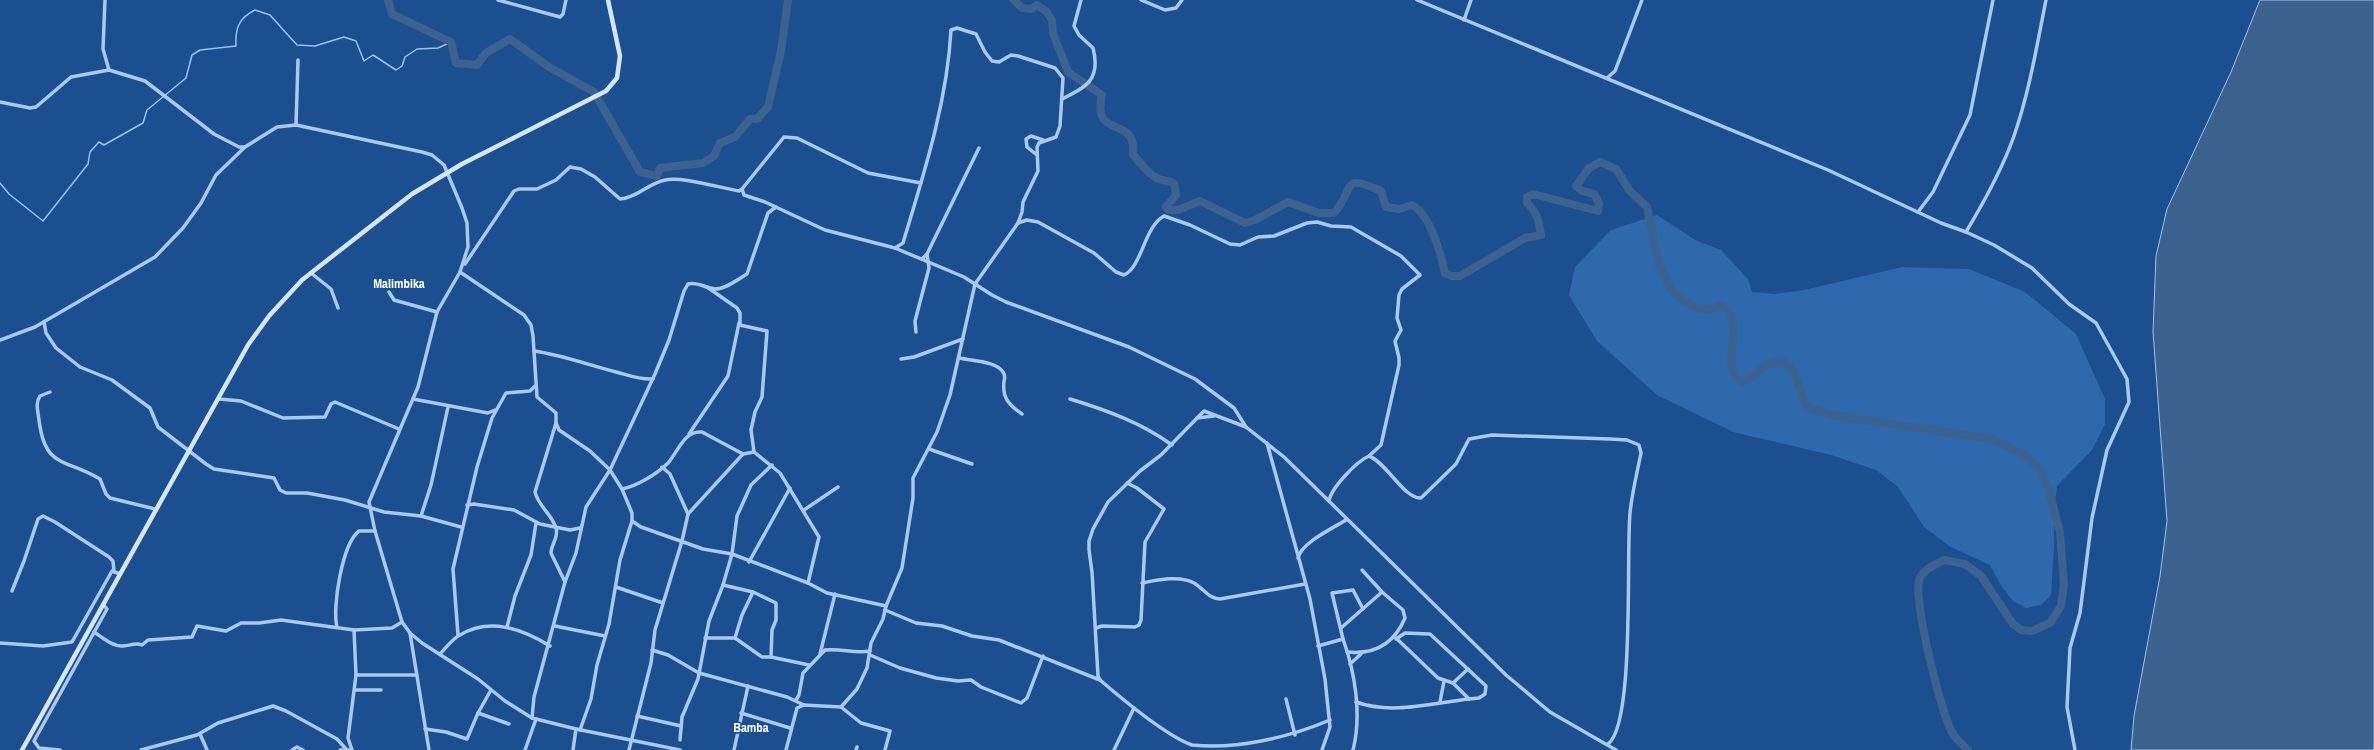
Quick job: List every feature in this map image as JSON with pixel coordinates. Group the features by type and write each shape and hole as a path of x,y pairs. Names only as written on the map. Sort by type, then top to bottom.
{"main road":[{"path":"22,750 155,509 190,451 248,345 269,316 310,273 412,194 446,172 600,95 612,85 619,68 620,56 608,0"}],"street":[{"path":"105,0 103,49 109,70"},
{"path":"498,0 560,17 563,14 566,0"},
{"path":"1062,99 1087,86 1095,70 1093,48 1079,35 1074,26 1081,0"},
{"path":"1141,0 1165,10 1176,8 1182,0"},
{"path":"1417,0 1828,170 1918,212 1994,245 2032,268 2069,304 2096,323 2127,379 2129,388 2129,402 2107,450 2096,496 2080,613 2070,648 2067,707 2075,750"},
{"path":"1464,20 1471,0"},
{"path":"1607,78 1615,72 1642,0"},
{"path":"1918,212 1933,192 1970,115 1993,0"},
{"path":"1966,232 1993,184 2013,137 2027,90 2046,0"},
{"path":"895,248 903,243 921,183 947,82 951,30 954,28 976,34 985,52 992,61 999,62 1011,56 1018,56 1054,68 1063,78 1060,126 1056,136 1051,140 1043,140 1031,136 1026,139 1027,147 1037,155"},
{"path":"296,125 298,60"},
{"path":"0,102 30,108 36,107 71,77 109,70 145,81 167,99 232,145 245,147"},
{"path":"0,340 44,322 155,257 183,228 201,203 216,175 245,147 269,130 284,125 296,125 432,155 444,165 462,208 466,224 468,247 463,266"},
{"path":"678,750 578,730 534,718 505,701 410,634 402,622 369,507 372,491 413,399 441,301 514,191 519,189 537,189 556,180 570,167 581,169 595,177 620,199 628,198 642,188 672,179 739,191 784,137 797,138 868,174 921,183"},
{"path":"841,707 857,688 867,668 870,653 902,568 912,498 913,478 921,460 929,449 950,395 951,383 960,358 976,284 1018,223 1022,212 1022,202 1038,171 1037,148 1043,140"},
{"path":"922,259 927,254 979,148"},
{"path":"742,189 744,195 776,207 825,230 895,248 976,284 992,295 1006,302 1128,347 1195,379 1234,408 1246,427"},
{"path":"525,750 534,718 534,697 550,646 565,582 576,553 580,528 590,498 610,470 653,379 688,284 693,282 707,287 719,288 747,274 762,226 768,213 776,207"},
{"path":"1018,223 1027,220 1038,222 1094,253 1116,272 1124,275 1134,266 1157,222 1164,216 1190,225 1230,244 1240,245 1258,238 1274,236 1307,223 1317,222 1331,226 1351,226 1401,256 1420,275 1402,289 1399,295 1397,318 1401,330 1395,341 1399,365 1380,445 1356,464 1330,494 1328,501"},
{"path":"916,332 915,321 929,268 927,254"},
{"path":"460,272 524,315 531,325 537,397 556,412 556,423 535,492 537,500 556,528 551,553 565,582"},
{"path":"310,273 331,289 338,308"},
{"path":"622,489 639,482 662,467 689,435 728,376 740,313 737,308 707,287"},
{"path":"389,292 394,300 437,312"},
{"path":"44,322 46,333 56,348 80,367 112,380 150,408 158,427 214,469 274,478 280,490 286,493 318,495 384,512 421,516 461,527"},
{"path":"739,323 744,326 765,329 768,334 762,397 754,412 751,430 754,452"},
{"path":"901,359 914,357 963,339"},
{"path":"534,351 553,354 591,366 643,379 653,379"},
{"path":"960,358 996,366 1003,371 1005,378 1003,394 1008,402 1022,414"},
{"path":"458,636 453,569 461,527 477,467 496,410 506,393 530,391 535,386"},
{"path":"50,392 40,396 37,404 41,439 50,453 56,459 100,478 106,494 110,498 155,509"},
{"path":"218,399 241,401 290,420 325,417 331,404 335,402 399,429"},
{"path":"413,399 448,407 488,413 496,410"},
{"path":"1070,399 1106,410 1135,423 1156,433 1172,445"},
{"path":"421,516 431,485 448,407"},
{"path":"1100,680 1089,541 1102,510 1127,484 1172,445 1204,411 1246,427 1267,443 1506,675 1550,712 1608,744 1616,750"},
{"path":"1197,418 1215,416"},
{"path":"556,423 559,430 590,451 610,470 622,489 632,513 632,522 620,560 616,587 590,704 578,730 572,750"},
{"path":"689,435 695,431 702,432 743,454"},
{"path":"1368,456 1380,462 1404,488 1418,498 1426,496 1452,468 1467,442 1474,437 1486,435 1610,439 1628,440 1639,445 1641,453 1630,512 1626,679 1617,727 1613,739 1608,744"},
{"path":"1267,443 1305,584 1318,646 1330,720 1328,733 1322,750"},
{"path":"929,449 972,464"},
{"path":"628,750 632,740 651,663 655,630 682,541 688,514 743,454 754,452 772,465 790,488 819,536 808,583"},
{"path":"680,740 682,717 699,672 709,621 723,585 732,554 737,516 751,485 772,465"},
{"path":"662,467 670,474 688,514"},
{"path":"1096,628 1102,626 1135,627 1141,620 1145,542 1164,509 1137,488 1127,484"},
{"path":"804,510 838,487"},
{"path":"749,562 790,488"},
{"path":"1322,495 1330,494"},
{"path":"467,505 474,504 514,510 536,523 556,528 572,530 580,528"},
{"path":"0,643 43,646 72,642 114,571 113,561 109,556 43,516 38,519 12,591"},
{"path":"1298,560 1300,551 1310,542 1346,520"},
{"path":"632,522 641,527 703,549 732,554 749,562 835,594 886,608 916,623 942,626 972,636 999,640 1042,656 1100,680 1134,708 1187,743 1207,748 1231,750 1273,742 1295,735 1330,720"},
{"path":"507,627 515,596 531,555 536,523"},
{"path":"337,628 335,620 336,595 348,550 359,531 375,530"},
{"path":"1362,570 1405,614 1402,626 1395,637"},
{"path":"114,571 120,574"},
{"path":"1142,583 1185,580 1196,584 1211,597 1220,599 1305,584"},
{"path":"723,585 753,592 776,603 776,620 772,630 771,657"},
{"path":"616,587 663,603"},
{"path":"1353,750 1357,731 1356,702 1350,664 1332,593 1353,590 1363,609"},
{"path":"735,638 742,615 753,592"},
{"path":"1340,628 1382,592"},
{"path":"820,655 835,594"},
{"path":"60,750 39,748 34,741 107,609 102,604"},
{"path":"94,632 112,643 122,646 137,643 142,645 148,640 192,637 197,626 226,631 241,623 259,623 281,620 354,630 392,628 402,622"},
{"path":"440,654 458,636 473,628 493,626 507,627 522,631 550,646"},
{"path":"555,626 605,636"},
{"path":"352,750 348,738 356,675 354,630"},
{"path":"1347,652 1361,654 1369,653 1383,646 1395,637 1405,633 1430,634 1487,689 1485,694 1479,698 1382,708 1369,707 1356,702"},
{"path":"410,634 415,675 429,750"},
{"path":"1395,637 1444,681 1453,683 1469,699"},
{"path":"706,638 735,638 762,657 771,657 809,665"},
{"path":"1318,646 1343,639"},
{"path":"796,700 799,695 803,673 825,650 834,649 870,653 900,668 936,678 958,681 971,680 981,687 1021,703 1027,698 1042,656"},
{"path":"652,650 668,655 699,672 796,700 804,705 841,707 847,714 861,723 890,731 885,750"},
{"path":"1350,664 1361,654"},
{"path":"1453,683 1468,669"},
{"path":"356,675 415,675"},
{"path":"1440,702 1444,681"},
{"path":"734,750 748,686"},
{"path":"355,690 381,690"},
{"path":"425,729 446,732 466,739 491,690"},
{"path":"1286,699 1295,735"},
{"path":"786,750 794,711 804,705"},
{"path":"141,750 200,734 218,723 273,706 286,711 337,739 347,749"},
{"path":"1115,750 1134,708"},
{"path":"478,713 509,724"},
{"path":"742,713 790,728"},
{"path":"637,716 682,726"},
{"path":"200,734 207,750"},
{"path":"342,745 348,738"},
{"path":"292,750 297,747 303,750"},
{"path":"340,750 347,749"}],"shaded area":[{"path":"2260,0 2374,0 2374,750 2131,750 2134,716 2160,576 2167,521 2153,332 2156,256 2167,209 2231,72"},
{"path":"1657,215 1697,241 1721,250 1748,279 1752,292 1775,294 1804,290 1902,267 1969,269 2025,292 2076,334 2105,399 2105,424 2092,450 2057,486 2054,513 2054,546 2051,595 2041,605 2026,608 2013,601 2002,587 1990,565 1949,546 1924,527 1898,487 1876,470 1831,455 1733,432 1657,395 1597,341 1569,295 1575,267 1611,230"}],"waterway":[{"path":"388,0 392,14 451,42 456,63 477,65 486,53 510,39 549,67 594,92 640,172 657,176 660,168 703,163 714,156 720,143 735,137 750,119 757,119 768,107 781,51 788,0"},
{"path":"1014,0 1022,8 1031,9 1037,5 1047,12 1052,20 1053,33 1068,72 1102,95 1100,109 1103,118 1108,123 1128,134 1132,142 1133,154 1145,168 1152,175 1161,180 1174,183 1176,195 1166,207 1169,210 1178,210 1200,201 1245,223 1255,220 1288,202 1319,213 1334,213 1341,204 1350,186 1353,183 1359,183 1381,191 1386,207 1399,209 1412,205 1418,210 1424,217 1434,235 1445,273 1451,276 1460,276 1525,238 1541,235 1537,217 1527,203 1527,197 1533,194 1598,211 1599,203 1594,194 1582,191 1576,186 1589,168 1600,162 1616,169 1630,191 1647,207 1659,265 1670,288 1685,302 1700,309 1712,309 1721,305 1729,313 1733,323 1731,356 1732,367 1735,375 1743,382 1770,364 1782,361 1788,364 1796,377 1807,407 1831,415 1992,439 2021,453 2038,466 2048,487 2060,532 2064,585 2061,606 2050,623 2032,631 2021,630 2013,624 1981,576 1965,564 1944,560 1927,569 1920,578 1918,588 1920,606 1935,682 1953,734 1968,750"},
{"path":"0,183 9,194 43,221 88,164 90,152 99,142 104,145 143,123 147,110 186,78 192,55 200,50 236,46 236,34 239,24 245,16 255,10 270,15 297,45 315,46 344,37 356,41 364,61 373,55 396,70 402,66 405,57 417,49 438,48 451,42"}],"district":[{"name":"Malimbika","path":"399,283"},
{"name":"Bamba","path":"751,727"}]}
